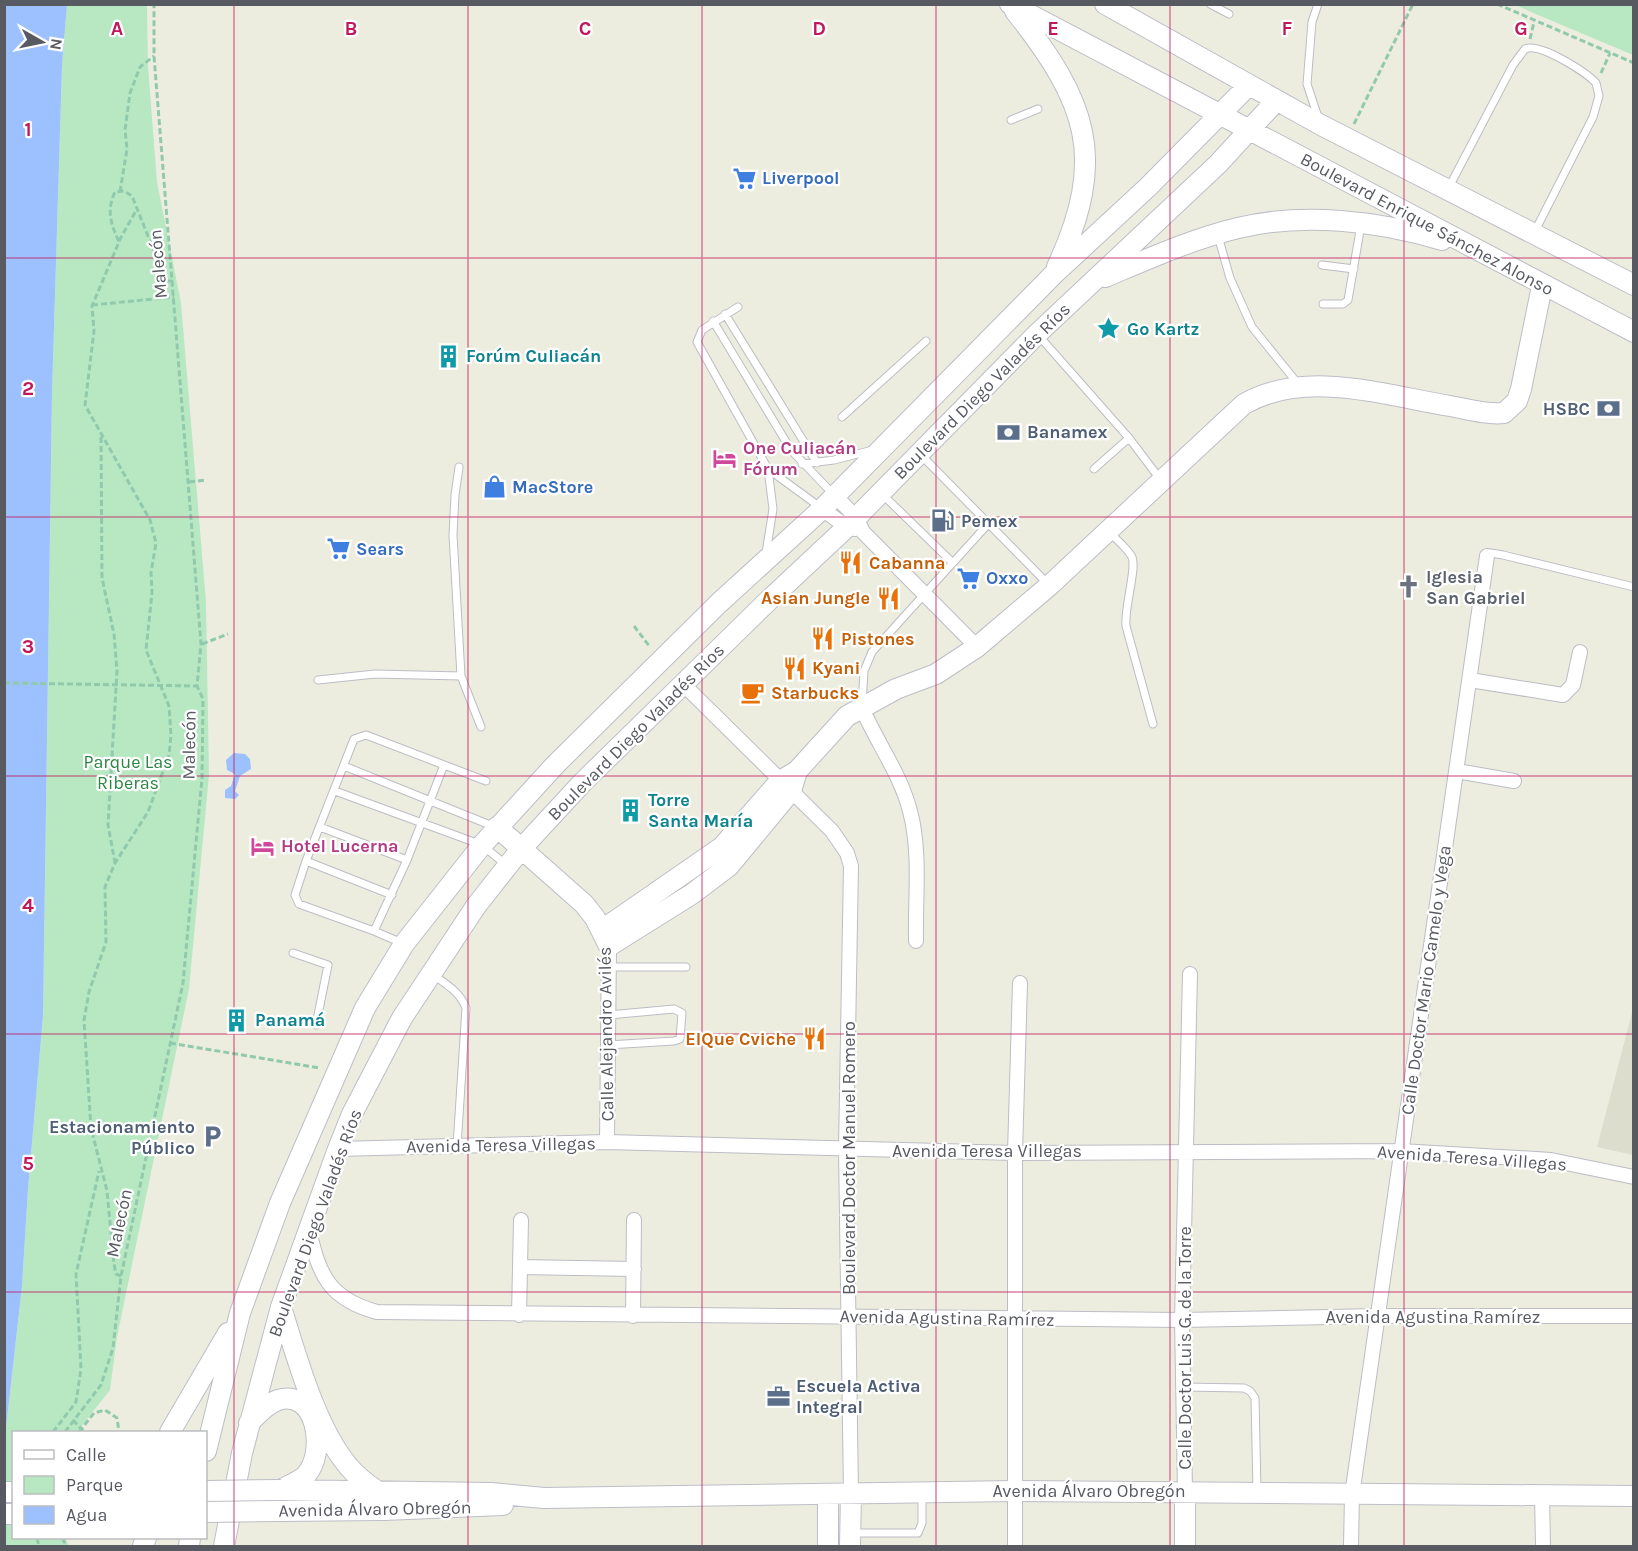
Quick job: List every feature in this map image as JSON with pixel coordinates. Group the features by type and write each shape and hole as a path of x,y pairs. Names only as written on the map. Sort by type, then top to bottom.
{"main road":[{"name":"Boulevard Enrique Sánchez Alonso","path":"1010,4 1221,113 1542,286 1634,332"},
{"path":"1010,4 1056,66 1070,91 1085,152 1084,187 1079,214 1054,274"},
{"path":"1104,4 1276,101"},
{"name":"Boulevard Diego Valadés Ríos","path":"207,1446 222,1376 240,1313 284,1193 335,1071 365,1008 404,944 497,827 652,669 828,502 1054,274 1156,179 1248,86"},
{"name":"Boulevard Enrique Sánchez Alonso","path":"1276,101 1634,285"},
{"name":"Boulevard Diego Valadés Ríos","path":"224,1546 231,1497 281,1306 338,1149 379,1061 430,973 476,906 521,849 582,783 683,684 855,525 880,492 1037,334 1252,130 1276,101"},
{"path":"1094,282 1217,234 1272,222 1362,223 1393,227 1476,251"},
{"path":"606,938 722,847 790,781 834,728 861,706 936,674 977,647 1050,585 1244,404 1263,393 1301,387 1351,389 1504,413 1517,401 1521,389 1542,286"},
{"name":"Calle Alejandro Avilés","path":"497,827 584,904 606,938"},
{"path":"281,1306 296,1356 337,1450 349,1467 377,1491"},
{"path":"171,1431 240,1313"},
{"path":"249,1423 264,1407 281,1399 288,1399 302,1404 315,1424 318,1446 315,1461 306,1475 281,1490"},
{"name":"Avenida Álvaro Obregón","path":"207,1491 490,1493 544,1498 1015,1491 1634,1496"},
{"name":"Calle Doctor Luis G. de la Torre","path":"1185,1491 1185,1546"},
{"name":"Boulevard Doctor Manuel Romero","path":"850,1540 851,1493"},
{"path":"828,1494 828,1546"},
{"name":"Avenida Álvaro Obregón","path":"207,1512 452,1508 517,1503 544,1498"}],"street":[{"path":"828,502 855,525 977,647"},
{"name":"Calle Doctor Mario Camelo y Vega","path":"1351,1546 1352,1495 1487,556"},
{"path":"1470,680 1563,695 1573,686 1580,652"},
{"name":"Boulevard Doctor Manuel Romero","path":"683,684 790,781 842,843 851,866 846,1149 851,1493"},
{"path":"861,706 903,789 911,812 914,839 916,941"},
{"path":"1457,771 1514,781"},
{"name":"Calle Alejandro Avilés","path":"606,938 609,968 607,1142"},
{"name":"Calle Doctor Luis G. de la Torre","path":"1185,1491 1182,1320 1190,974"},
{"path":"1015,1546 1015,1153 1020,983"},
{"name":"Avenida Teresa Villegas","path":"338,1149 607,1142 1015,1153 1187,1150 1401,1151 1551,1160 1634,1177"},
{"path":"519,1315 521,1220"},
{"path":"633,1316 634,1220"},
{"name":"Avenida Agustina Ramírez","path":"309,1230 320,1272 326,1281 344,1298 377,1312 1182,1320 1377,1316 1634,1316"},
{"path":"520,1268 634,1269"},
{"path":"1542,1495 1544,1546"}],"lane":[{"path":"1210,4 1229,14"},
{"path":"1318,4 1312,22 1307,84 1321,125"},
{"path":"1447,190 1513,65 1528,46 1570,63 1596,82 1599,96 1593,117 1534,233"},
{"path":"1011,120 1038,109"},
{"path":"1323,304 1346,303 1362,223"},
{"path":"1217,234 1230,278 1252,327 1301,387"},
{"path":"1322,265 1354,269"},
{"path":"738,307 713,321 699,333 697,342 768,469 772,520 764,562"},
{"path":"725,314 817,462"},
{"path":"713,321 760,399 828,502"},
{"path":"1037,334 1129,438 1160,480"},
{"path":"842,417 926,341"},
{"path":"760,399 773,391"},
{"path":"1094,469 1129,438"},
{"path":"802,464 881,448"},
{"path":"920,453 1050,585"},
{"path":"459,467 454,495 453,535 461,676 481,728"},
{"path":"768,469 828,502"},
{"path":"880,492 952,562"},
{"path":"861,706 867,660 989,523"},
{"path":"1108,531 1133,559 1134,568 1125,616 1126,626 1153,724"},
{"path":"1487,556 1491,553 1503,555 1634,587"},
{"path":"318,680 375,674 461,676"},
{"path":"404,944 299,904 295,895 354,739 366,735 486,781"},
{"path":"374,931 407,860 444,765"},
{"path":"344,766 497,827"},
{"path":"335,791 423,821 482,845 508,866"},
{"path":"320,827 407,860"},
{"path":"306,861 392,895"},
{"path":"293,953 328,964 316,1025"},
{"path":"609,968 686,967"},
{"path":"430,973 454,990 462,998 466,1008 457,1146"},
{"path":"608,1045 674,1041 680,1039 682,1032 682,1013 674,1009 609,1015"},
{"path":"1183,1387 1244,1388 1250,1391 1255,1398 1257,1492"},
{"path":"850,1540 918,1533 922,1523 922,1492"}],"path":[{"name":"Malecón","path":"66,1431 101,1385 113,1348 121,1276 183,983 202,778 203,699 197,686 201,644 154,56 154,4"},
{"path":"1347,139 1413,4"},
{"path":"1497,4 1534,22 1634,63"},
{"path":"1528,46 1534,22"},
{"path":"1596,82 1611,53"},
{"path":"120,192 127,149 125,130 130,93 140,67 154,56"},
{"path":"119,242 110,220 110,203 115,192 132,196 164,276 167,281 173,281"},
{"path":"121,1276 116,1274 107,1191 99,1169 91,1128 84,1020 89,992 106,942 105,887 115,863 148,812 169,755 171,735 169,706 146,650 156,543 150,520 85,405 94,331 92,306 119,242 137,209"},
{"path":"92,306 174,297"},
{"path":"101,435 102,578 114,634 117,671 108,825 115,863"},
{"path":"189,482 206,480"},
{"path":"201,644 228,634"},
{"path":"4,683 197,686"},
{"path":"170,1043 335,1071"},
{"path":"54,1431 76,1402 81,1369 76,1274 91,1219 99,1169"},
{"path":"80,1431 94,1413 105,1410 117,1418 119,1431"},
{"path":"73,1420 83,1431"}],"shaded area":[{"path":"1633,1009 1633,1155 1597,1147"}],"green space":[{"name":"Parque Las Riberas","path":"67,5 147,5 148,66 157,182 181,303 206,602 209,775 189,989 117,1337 110,1390 78,1431 12,1431 12,1539 66,1539 69,1546 5,1546 5,1437 22,1286 43,1016 52,394 62,65"},
{"path":"1516,5 1633,5 1633,55 1531,12"}],"water":[{"path":"4,5 67,5 62,65 52,394 43,1016 22,1286 5,1437"},
{"path":"234,753 245,754 250,759 251,769 240,776 235,791 239,795 235,799 225,798 225,790 231,786 235,774 227,770 226,760"}],"place":[{"name":"Liverpool","path":"744,178"},
{"name":"Go Kartz","path":"1109,329"},
{"name":"Forúm Culiacán","path":"448,356"},
{"name":"HSBC","path":"1608,409"},
{"name":"Banamex","path":"1009,432"},
{"name":"One Culiacán Fórum","path":"725,458"},
{"name":"MacStore","path":"494,487"},
{"name":"Pemex","path":"943,521"},
{"name":"Sears","path":"338,549"},
{"name":"Cabanna","path":"851,563"},
{"name":"Oxxo","path":"968,578"},
{"name":"Iglesia San Gabriel","path":"1408,587"},
{"name":"Asian Jungle","path":"888,598"},
{"name":"Pistones","path":"823,639"},
{"name":"Kyani","path":"794,668"},
{"name":"Starbucks","path":"753,693"},
{"name":"Torre Santa María","path":"630,810"},
{"name":"Hotel Lucerna","path":"263,846"},
{"name":"Panamá","path":"237,1020"},
{"name":"ElQue Cviche","path":"814,1039"},
{"name":"Estacionamiento Público","path":"213,1137"},
{"name":"Escuela Activa Integral","path":"778,1396"}]}
